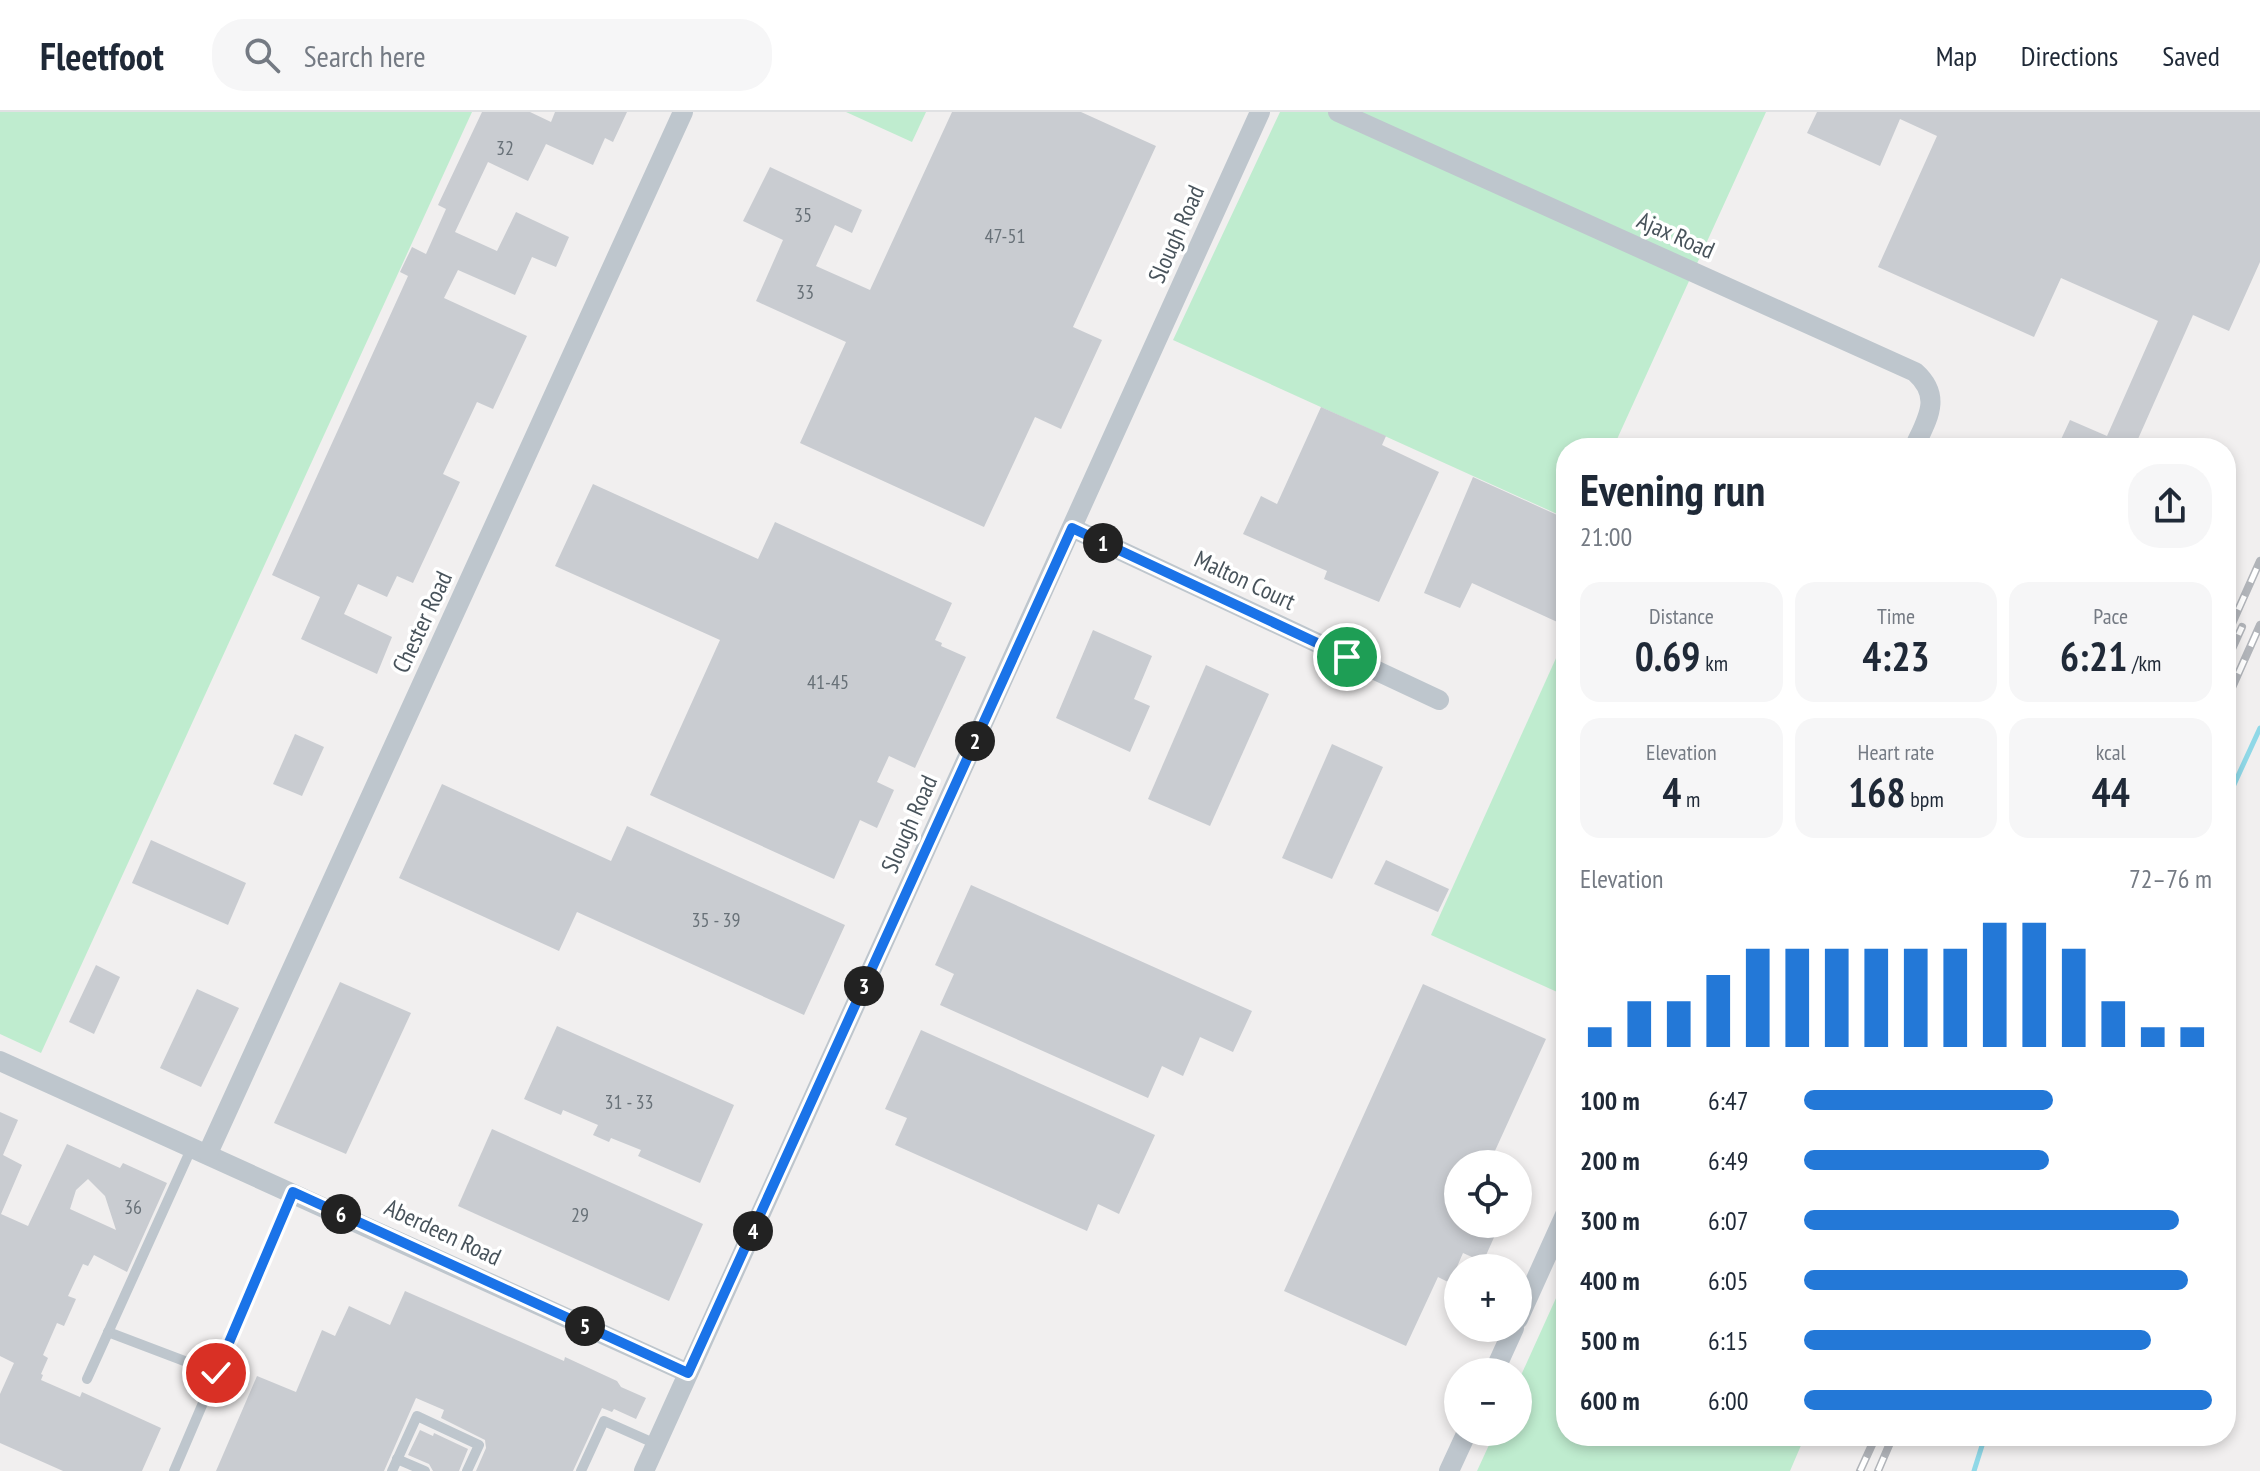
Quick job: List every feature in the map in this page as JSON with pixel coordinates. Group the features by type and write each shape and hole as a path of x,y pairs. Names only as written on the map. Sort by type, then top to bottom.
{"street":[{"name":"Chester Road","path":"200,1150 683,112"},
{"name":"Slough Road","path":"644,1471 1260,112"},
{"name":"Ajax Road","path":"1338,112 1915,372 1927,385 1931,401 1919,438"},
{"name":"Malton Court","path":"1072,528 1439,700"},
{"name":"Aberdeen Road","path":"0,1061 688,1373"},
{"path":"1532,1288 1556,1235"},
{"path":"1449,1471 1461,1446"}],"lane":[{"path":"87,1379 200,1150"},
{"path":"174,1471 293,1192"},
{"path":"108,1332 216,1373"},
{"path":"392,1471 417,1416 479,1445 467,1471"},
{"path":"581,1471 604,1421 656,1444"},
{"path":"397,1459 425,1471"}],"green space":[{"path":"0,112 472,112 41,1053 0,1034"},
{"path":"846,112 926,112 912,142"},
{"path":"1280,112 1766,112 1618,438 1556,438 1556,513 1173,340"},
{"path":"1556,658 1556,991 1431,935"},
{"path":"1556,1298 1556,1446 1801,1446 1790,1471 1477,1471 1489,1446 1532,1446 1532,1358 1529,1358"}],"building":[{"path":"482,112 530,112 551,122 555,112 627,112 613,142 605,138 593,165 546,144 528,181 488,162 455,232 497,251 516,212 569,237 556,267 532,257 515,295 458,270 444,298 527,336 493,409 477,402 443,474 460,482 413,583 397,576 387,597 358,584 344,614 392,637 377,674 301,639 320,597 272,575 408,276 400,272 412,247 426,254 446,209 438,205"},
{"path":"952,112 1081,112 1156,146 1073,327 1102,340 1061,429 1035,417 984,527 800,443 846,342 756,301 783,240 743,221 770,167 862,210 852,233 835,225 816,266 870,290"},
{"path":"1817,112 2260,112 2260,262 2229,331 2193,315 2138,438 2062,438 2070,420 2107,436 2158,321 2061,278 2034,337 1878,267 1937,136 1900,119 1880,166 1807,133"},
{"path":"1321,407 1386,436 1382,445 1439,472 1379,602 1324,579 1327,571 1243,534 1261,496 1277,504"},
{"path":"1473,477 1556,514 1556,621 1472,583 1460,608 1424,593"},
{"path":"593,484 758,559 775,522 952,603 935,640 966,657 915,768 889,756 877,782 894,790 877,828 860,820 834,879 650,795 720,640 555,566"},
{"path":"1093,630 1152,656 1134,699 1150,706 1130,752 1056,718"},
{"path":"1206,665 1269,694 1210,826 1148,799"},
{"path":"295,734 324,747 302,796 273,784"},
{"path":"1332,744 1383,767 1332,879 1282,858"},
{"path":"442,784 611,861 627,826 845,925 804,1015 577,912 559,951 399,878"},
{"path":"151,840 246,883 228,925 132,883"},
{"path":"1386,860 1449,889 1438,912 1374,884"},
{"path":"971,885 1252,1011 1233,1052 1200,1037 1183,1076 1162,1066 1148,1098 940,1005 954,974 935,965"},
{"path":"96,965 120,977 94,1034 69,1022"},
{"path":"340,982 411,1013 346,1154 274,1123"},
{"path":"1423,984 1546,1039 1495,1150 1444,1150 1444,1238 1494,1238 1487,1254 1444,1254 1444,1280 1438,1277 1406,1346 1284,1291"},
{"path":"197,989 239,1008 201,1087 160,1068"},
{"path":"557,1026 734,1105 700,1183 638,1156 641,1150 611,1138 609,1142 593,1135 598,1125 563,1110 561,1115 524,1099"},
{"path":"921,1030 1155,1135 1119,1214 1098,1204 1087,1231 895,1145 907,1118 885,1109"},
{"path":"0,1112 18,1120 3,1155 22,1165 1,1214 28,1226 67,1144 120,1168 123,1163 167,1183 127,1272 94,1255 88,1266 83,1264 68,1296 76,1299 64,1326 57,1323 43,1355 48,1358 41,1374 41,1380 80,1397 82,1392 161,1428 142,1471 63,1471 0,1443 0,1394 14,1363 0,1356","holes":["88,1179 105,1196 116,1230 70,1209 76,1190"]},
{"path":"492,1129 703,1224 669,1301 458,1206"},
{"path":"405,1291 617,1381 621,1387 646,1398 636,1419 614,1409 612,1412 602,1408 573,1471 476,1471 486,1448 485,1440 441,1418 444,1410 416,1398 384,1471 216,1471 257,1376 296,1392 322,1330 335,1336 349,1306 390,1325"},
{"path":"420,1430 468,1449 459,1471 433,1471 429,1464 408,1455"}],"waterway":[{"path":"2236,780 2260,728"},
{"path":"1974,1471 1982,1446"}],"railway":[{"path":"2236,615 2260,561"},
{"path":"2236,679 2260,625"},
{"path":"2236,640 2242,627"},
{"path":"1860,1471 1871,1446"},
{"path":"1878,1471 1889,1446"}],"route":[{"path":"216,1373 293,1192 688,1373 1072,528 1347,657"}]}
